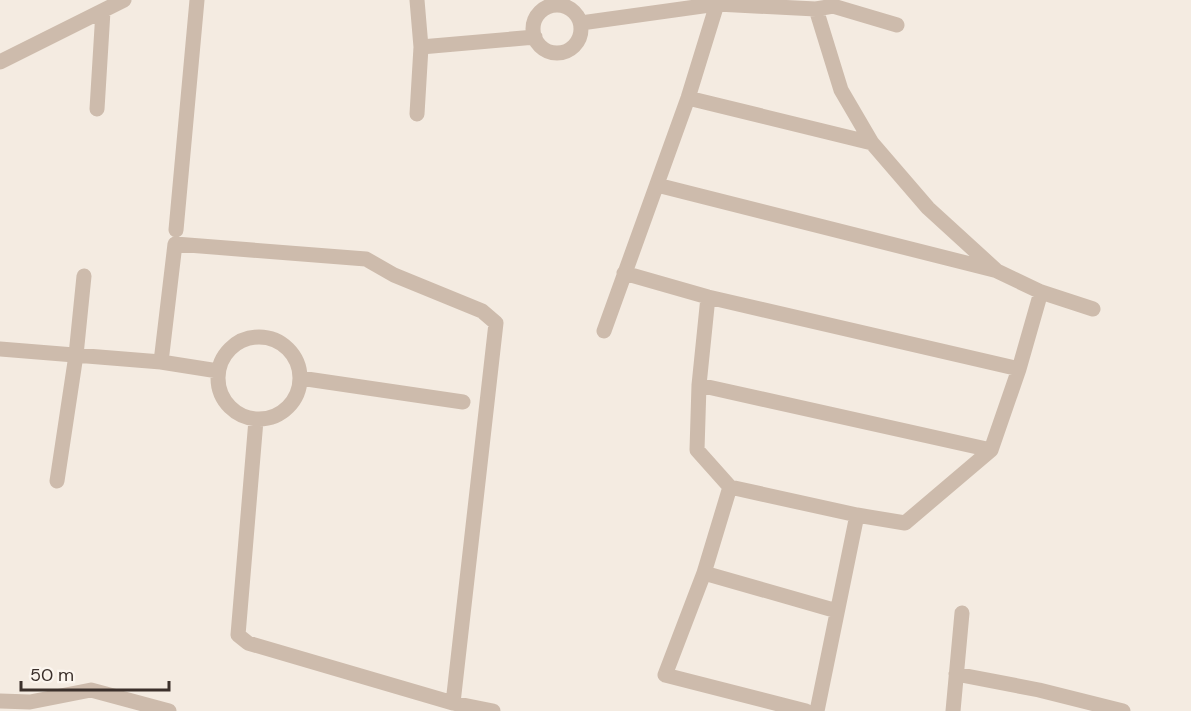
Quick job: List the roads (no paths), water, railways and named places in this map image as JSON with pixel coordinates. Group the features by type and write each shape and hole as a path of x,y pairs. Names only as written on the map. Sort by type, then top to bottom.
{"street":[{"path":"0,61 123,0"},
{"path":"176,230 197,0"},
{"path":"417,0 421,47 417,114"},
{"path":"547,3 570,8 581,23 578,41 564,52 546,50 535,37 535,19 547,3"},
{"path":"581,23 717,4 816,9 833,6 897,25"},
{"path":"604,331 688,98 717,4"},
{"path":"816,9 841,90 872,143 928,208 997,271"},
{"path":"97,109 103,11"},
{"path":"421,47 535,37"},
{"path":"688,98 872,143"},
{"path":"657,185 997,271 1041,292 1093,309"},
{"path":"161,362 175,244 366,259 394,275 482,311 496,323 453,703"},
{"path":"624,273 708,297 1018,369"},
{"path":"57,481 76,355 84,276"},
{"path":"708,297 699,384 697,450 730,487 904,523 991,450 1041,292"},
{"path":"257,337 270,338 287,349 298,365 300,378 298,392 292,404 270,418 256,420 243,417 231,409 223,398 218,385 218,371 231,347 243,340 257,337"},
{"path":"0,349 161,362 218,371"},
{"path":"300,378 463,402"},
{"path":"699,384 991,450"},
{"path":"256,420 238,635 248,643 453,703 493,711"},
{"path":"730,487 704,573 665,675 806,711"},
{"path":"817,711 857,515"},
{"path":"704,573 837,611"},
{"path":"953,711 962,613"},
{"path":"956,674 1039,690 1123,711"},
{"path":"0,701 30,702 91,690 169,711"}]}
